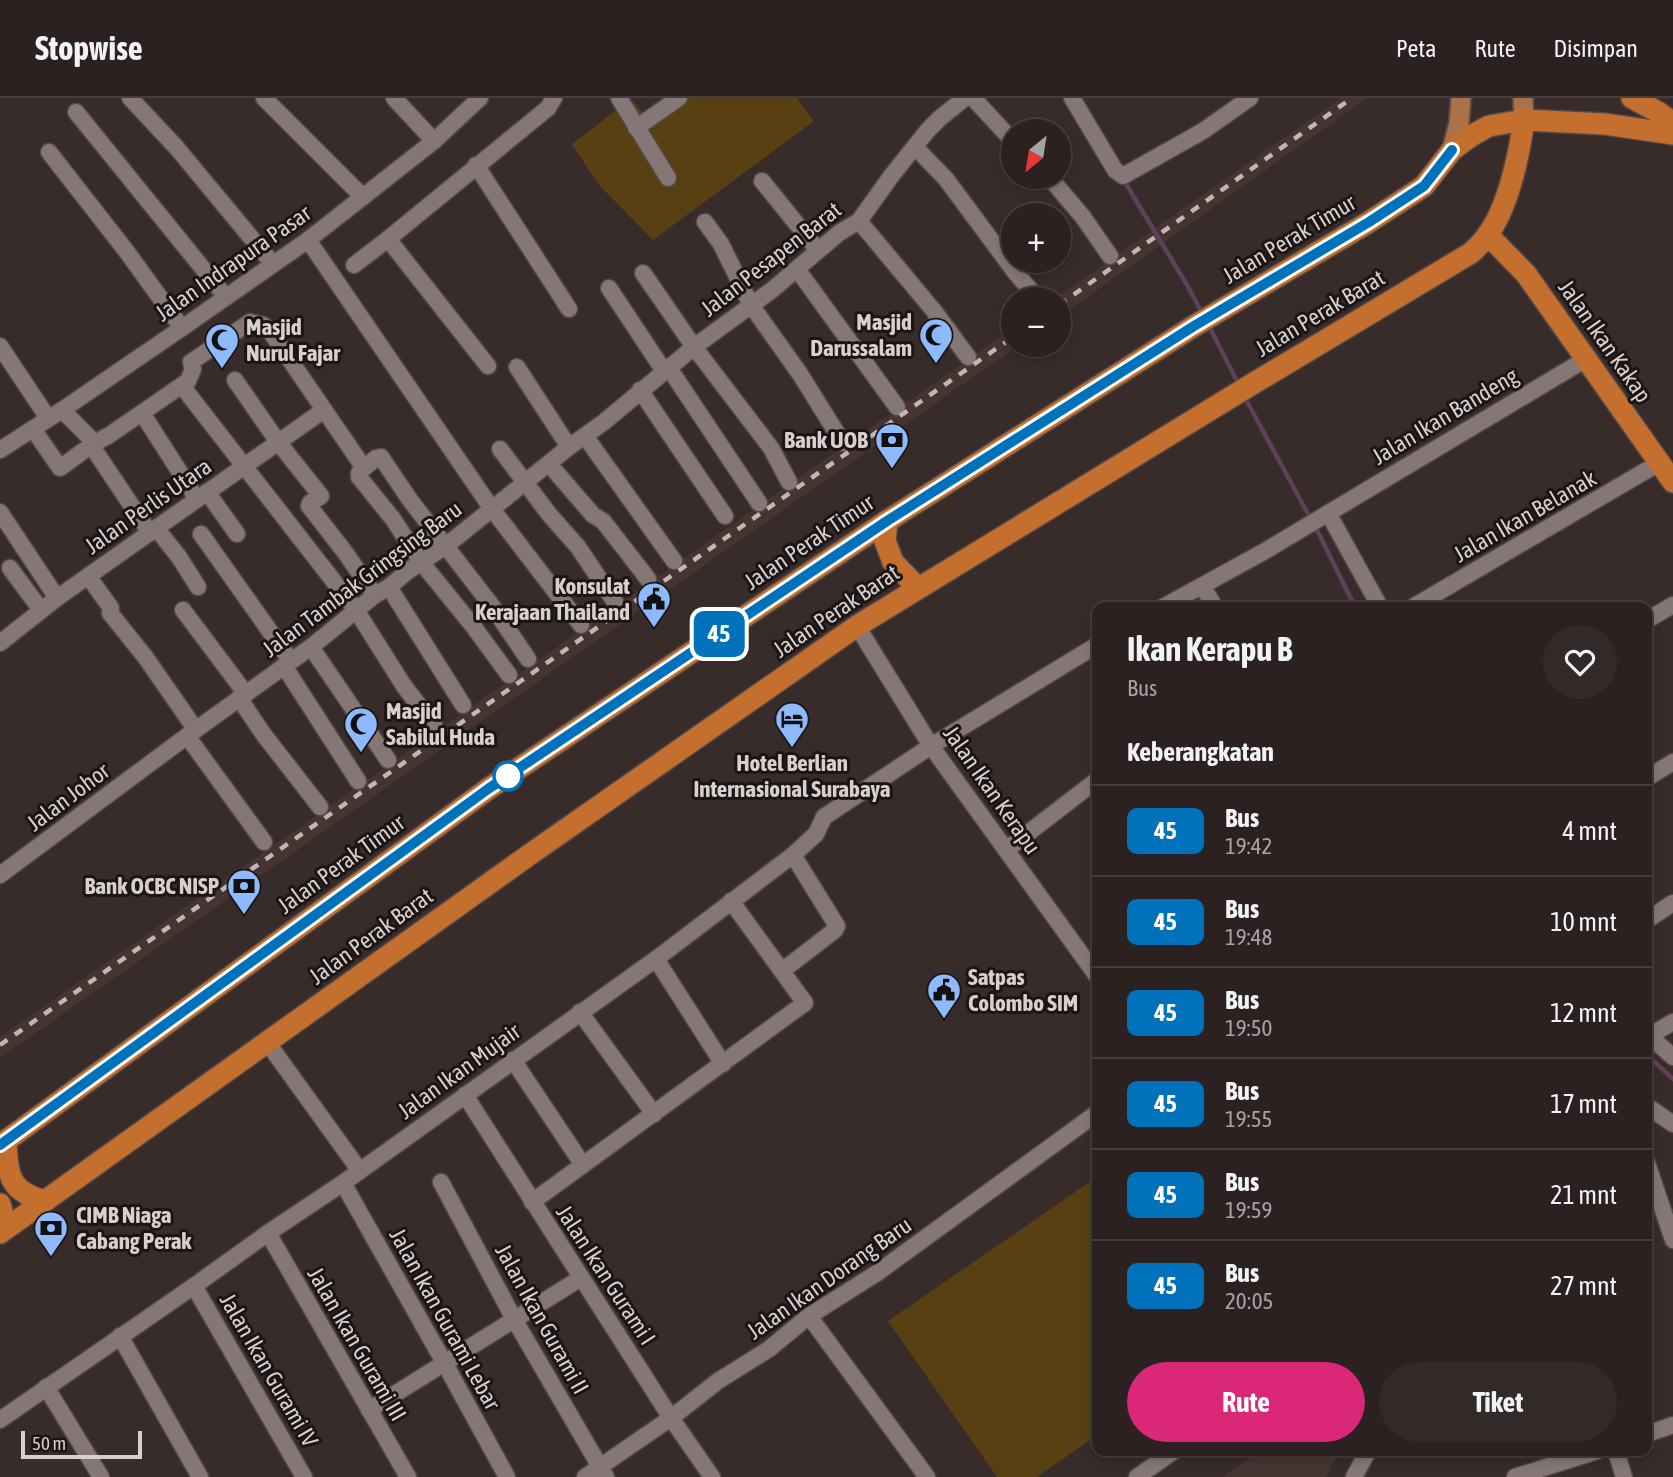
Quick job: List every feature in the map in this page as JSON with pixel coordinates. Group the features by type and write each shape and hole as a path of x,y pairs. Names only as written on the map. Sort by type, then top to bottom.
{"highway":[{"path":"1632,98 1673,123"},
{"name":"Jalan Perak Timur","path":"3,1143 488,789 887,521 1194,326 1369,222 1424,186 1452,150 1471,136 1489,126 1524,120 1605,124 1673,134"},
{"name":"Jalan Perak Barat","path":"0,1233 529,855 857,626 1471,253 1488,236 1502,208 1519,152 1524,120"},
{"name":"Jalan Ikan Kakap","path":"1488,236 1526,274 1673,482"},
{"path":"887,521 885,541 893,562 918,588"},
{"path":"3,1143 10,1177 30,1197 45,1201"},
{"path":"0,1204 0,1221"}],"main road":[{"path":"1452,150 1459,123 1461,98"},
{"path":"1524,98 1524,120"}],"street":[{"path":"130,98 185,158 273,264"},
{"path":"264,98 363,197"},
{"path":"394,98 434,141"},
{"name":"Jalan Indrapura Pasar","path":"0,450 307,240 434,141 480,98"},
{"path":"354,265 548,108 554,98"},
{"path":"619,98 668,178"},
{"path":"636,128 679,98"},
{"name":"Jalan Pesapen Barat","path":"585,436 694,347 772,290 839,233 859,221 928,130 965,98"},
{"path":"973,98 1001,128"},
{"path":"1072,98 1115,170 1121,175 1203,131 1250,98"},
{"path":"76,113 226,297"},
{"path":"915,147 946,179 1028,287"},
{"path":"49,152 182,328"},
{"path":"476,165 569,309"},
{"path":"762,181 813,244 816,253"},
{"path":"1059,189 1110,256"},
{"path":"859,221 934,311 968,357"},
{"path":"705,222 721,244 751,305 800,374 843,443"},
{"path":"388,239 488,366"},
{"path":"307,240 492,509 581,625"},
{"path":"797,269 897,407"},
{"path":"643,273 694,347 771,448 789,482"},
{"path":"609,288 759,503"},
{"path":"33,429 60,468 92,443 108,436 182,386 188,381 192,362 250,322 257,323 270,331 366,467 393,519 421,562 473,625 509,676"},
{"path":"0,346 55,414 92,443 153,530 177,554 198,587"},
{"name":"Jalan Ikan Bandeng","path":"1172,602 1265,551 1586,359"},
{"path":"517,367 569,447"},
{"path":"235,380 320,496 309,506 375,596"},
{"path":"182,386 356,610 404,687 434,725"},
{"path":"640,390 725,516"},
{"name":"Jalan Perlis Utara","path":"0,643 41,610 324,410"},
{"path":"142,413 202,495 237,534"},
{"path":"585,436 674,561"},
{"name":"Jalan Tambak Gringsing Baru","path":"163,754 447,545 585,436"},
{"path":"500,449 548,514 578,547 615,602"},
{"path":"366,467 381,457 528,659"},
{"name":"Jalan Ikan Belanak","path":"1422,602 1659,463"},
{"path":"549,464 593,515 603,521 648,579"},
{"path":"0,514 58,598"},
{"path":"1326,514 1377,602"},
{"path":"201,534 288,664 358,780"},
{"path":"10,568 41,610"},
{"path":"89,576 111,608 110,613 146,658 191,733 264,842"},
{"path":"1202,586 1212,602"},
{"path":"389,587 463,705"},
{"path":"1652,617 1673,605"},
{"path":"183,610 243,696 264,735 320,807"},
{"name":"Jalan Ikan Kerapu","path":"857,626 931,746 1092,969"},
{"path":"311,647 388,760"},
{"name":"Jalan Ikan Mujair","path":"0,1420 344,1183 656,959 793,855 816,834 824,817 931,746 1092,648"},
{"name":"Jalan Johor","path":"0,875 163,754"},
{"path":"1652,775 1673,762"},
{"path":"1006,850 1092,784"},
{"path":"782,971 837,926 793,855"},
{"path":"532,1202 805,1003 731,901"},
{"path":"1652,917 1673,903"},
{"path":"656,959 723,1064"},
{"path":"580,1012 654,1114"},
{"path":"1652,1033 1673,1022"},
{"path":"1652,1039 1673,1057"},
{"path":"267,1042 360,1171"},
{"path":"513,1060 583,1165"},
{"name":"Jalan Ikan Gurami I","path":"465,1095 671,1418 712,1477"},
{"path":"1652,1109 1673,1124"},
{"name":"Jalan Ikan Dorang Baru","path":"585,1477 603,1472 718,1381 769,1349 809,1316 877,1273 1092,1117"},
{"path":"1652,1178 1673,1240"},
{"name":"Jalan Ikan Gurami II","path":"442,1182 514,1319 603,1472"},
{"name":"Jalan Ikan Gurami Lebar","path":"344,1183 507,1477"},
{"name":"Jalan Ikan Gurami III","path":"268,1233 408,1477"},
{"path":"369,1410 581,1278"},
{"name":"Jalan Ikan Gurami IV","path":"194,1286 304,1477"},
{"path":"809,1316 927,1477"},
{"path":"120,1336 200,1477"},
{"path":"46,1387 101,1477"},
{"path":"1652,1432 1673,1424"},
{"path":"1137,1477 1167,1456"},
{"path":"1354,1477 1365,1456"},
{"path":"1515,1477 1581,1456"},
{"path":"1618,1456 1624,1477"}],"shaded area":[{"path":"684,98 797,98 814,121 653,240 598,184 572,144 631,99 649,120"},
{"path":"1341,98 1367,98 1071,308 1071,287"},
{"path":"1001,336 1002,357 0,1058 0,1037"},
{"path":"1092,1180 1092,1438 1037,1477 997,1477 888,1321"},
{"path":"1253,1456 1336,1456 1326,1477 1223,1477"}],"waterway":[{"path":"1123,179 1202,313"},
{"path":"1208,324 1239,385"},
{"path":"1244,396 1353,602"},
{"path":"1652,1060 1673,1079"}],"railway":[{"path":"1071,297 1352,98"},
{"path":"0,1045 1001,345"}],"bus line":[{"name":"45","path":"0,1145 488,789 887,521 1194,326 1369,222 1424,186 1452,150"}],"place":[{"name":"Masjid Darussalam","path":"936,365"},
{"name":"Masjid Nurul Fajar","path":"222,370"},
{"name":"Bank UOB","path":"892,470"},
{"name":"Konsulat Kerajaan Thailand","path":"654,629"},
{"name":"Hotel Berlian Internasional Surabaya","path":"792,749"},
{"name":"Masjid Sabilul Huda","path":"361,754"},
{"name":"Bank OCBC NISP","path":"244,916"},
{"name":"Satpas Colombo SIM","path":"944,1020"},
{"name":"CIMB Niaga Cabang Perak","path":"51,1258"}]}
